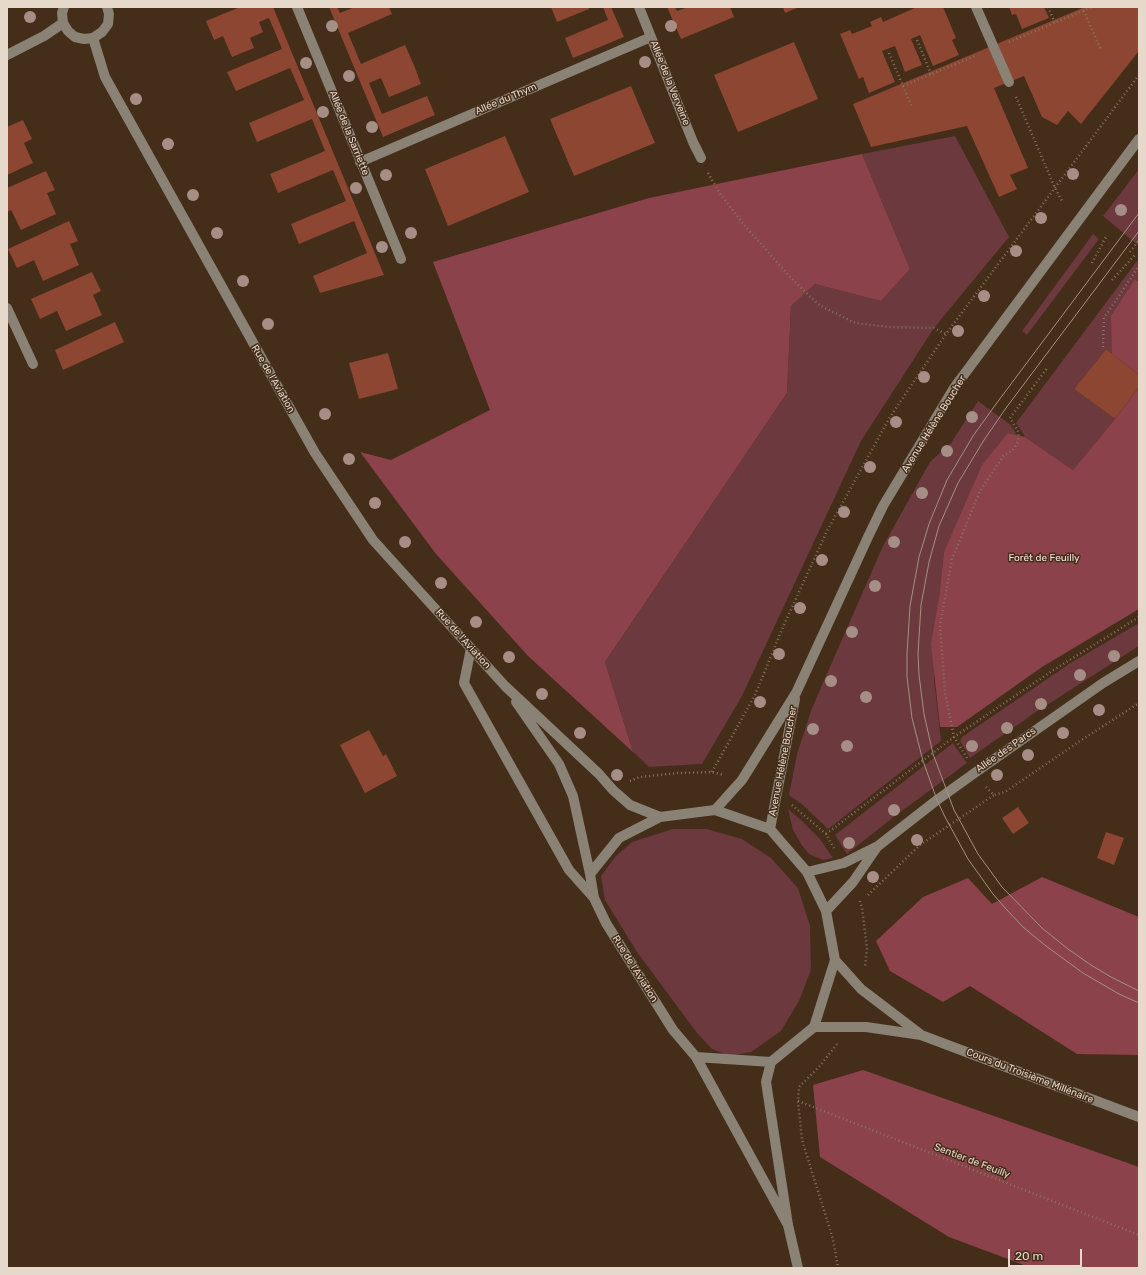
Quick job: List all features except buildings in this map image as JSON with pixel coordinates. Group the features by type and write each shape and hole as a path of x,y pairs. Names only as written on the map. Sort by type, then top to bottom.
{"street":[{"path":"64,7 62,13 63,23 68,31 75,37 84,39 94,38 102,32 108,24 109,14 107,7"},
{"name":"Allée de la Sarriette","path":"297,7 401,259"},
{"name":"Allée de la Verveine","path":"638,7 693,142 701,158"},
{"path":"976,7 1009,82"},
{"path":"7,55 44,36 63,23"},
{"name":"Allée du Thym","path":"360,162 651,37"},
{"name":"Rue de l'Aviation","path":"94,38 105,77 315,453 373,540 505,686 630,805 660,817"},
{"name":"Avenue Hélène Boucher","path":"715,810 742,780 796,693 880,512 954,388 1139,138"},
{"path":"7,308 33,364"},
{"path":"471,648 464,683 569,870 594,898"},
{"name":"Allée des Parcs","path":"807,872 844,863 878,846 976,772 1103,683 1139,662"},
{"name":"Rue de l'Aviation","path":"505,686 559,764 573,796 594,898 606,923 673,1030 696,1057 788,1225"},
{"name":"Avenue Hélène Boucher","path":"770,829 796,693"},
{"name":"Rue de l'Aviation","path":"590,874 619,838 660,817 715,810 770,829"},
{"path":"696,1057 771,1062 814,1027 835,960 826,911 807,872 770,829"},
{"name":"Allée des Parcs","path":"826,911 853,882 878,846"},
{"name":"Cours du Troisième Millénaire","path":"835,960 861,989 921,1035"},
{"name":"Cours du Troisième Millénaire","path":"814,1027 866,1027 921,1035 1139,1117"},
{"name":"Rue de l'Aviation","path":"771,1062 766,1082 788,1225 798,1268"}],"path":[{"path":"1048,7 1054,23"},
{"path":"1082,7 1100,50"},
{"path":"917,40 931,74"},
{"path":"712,772 755,695 783,627 827,531 890,417 946,334 1139,75"},
{"path":"1009,82 1054,188 1062,201"},
{"path":"903,86 912,107"},
{"path":"701,158 721,195 745,226 789,276 820,305 855,323 890,327 934,328 946,334"},
{"path":"1092,263 1107,235"},
{"path":"1130,252 1139,240"},
{"path":"1112,280 1135,255"},
{"path":"1103,347 1104,318 1139,266"},
{"path":"994,795 987,790 954,737 945,693 940,625 952,558 980,491 1004,455 1012,451 1018,442 1019,433 1010,418 1048,366"},
{"path":"844,863 826,834 954,737 1052,671 1139,617"},
{"path":"860,902 920,845 994,795 1005,792 1139,703"},
{"path":"853,882 862,908 867,948 861,989"},
{"path":"838,1268 832,1239 802,1140 798,1101 799,1087 835,1048 847,1026"},
{"name":"Sentier de Feuilly","path":"798,1101 1139,1235"}],"shaded area":[{"path":"955,136 1009,237 934,328 861,441 742,696 702,764 649,767 633,752 605,662 787,393 791,306 815,284 881,301 910,269 862,154"},
{"path":"1139,169 1139,246 1103,216"},
{"path":"1093,234 1099,239 1027,335 1022,331"},
{"path":"1137,261 1139,262 1139,282 1135,279 1112,354 1106,349 1074,389 1115,419 1073,470 1025,437 1016,423"},
{"path":"978,401 1011,425 1017,435 1008,433 944,552 939,597 934,679 941,741 828,829 804,806 789,795 797,754 812,708 883,546 930,462 951,443"},
{"path":"1139,623 1139,646 1033,714 970,758 960,741 962,737 1069,664"},
{"path":"953,743 967,763 891,819 847,854 835,835"},
{"path":"788,809 820,839 833,858 823,860 809,854 793,830"},
{"path":"673,829 707,829 742,839 771,858 798,888 810,926 811,970 799,1001 781,1031 751,1052 730,1056 712,1049 697,1033 637,952 605,900 601,876 616,856 632,842"}],"green space":[{"path":"862,154 910,269 881,301 815,284 791,306 787,393 605,662 633,752 528,656 436,554 360,452 391,460 490,410 433,262 649,198"},
{"path":"1135,279 1139,282 1139,375 1112,354 1111,316"},
{"name":"Forêt de Feuilly","path":"1139,387 1139,609 1042,667 957,727 940,727 931,644 939,597 944,552 982,465 1008,433 1025,437 1073,470"},
{"path":"1042,877 1139,917 1139,1055 1077,1054 970,986 943,1002 890,971 876,941 923,897 968,878 992,904"},
{"path":"863,1070 1139,1167 1139,1268 1032,1268 949,1237 820,1157 813,1085"}],"tram line":[{"path":"1139,213 996,404 973,436 947,480 929,524 919,557 910,606 907,654 907,677 912,718 923,761 937,800 968,859 993,894 1023,927 1083,973 1119,994 1139,1003"},
{"path":"1139,231 1006,408 984,440 958,483 939,526 929,562 921,605 918,654 924,714 933,754 954,810 978,854 1002,887 1042,928 1091,965 1139,991"}]}
